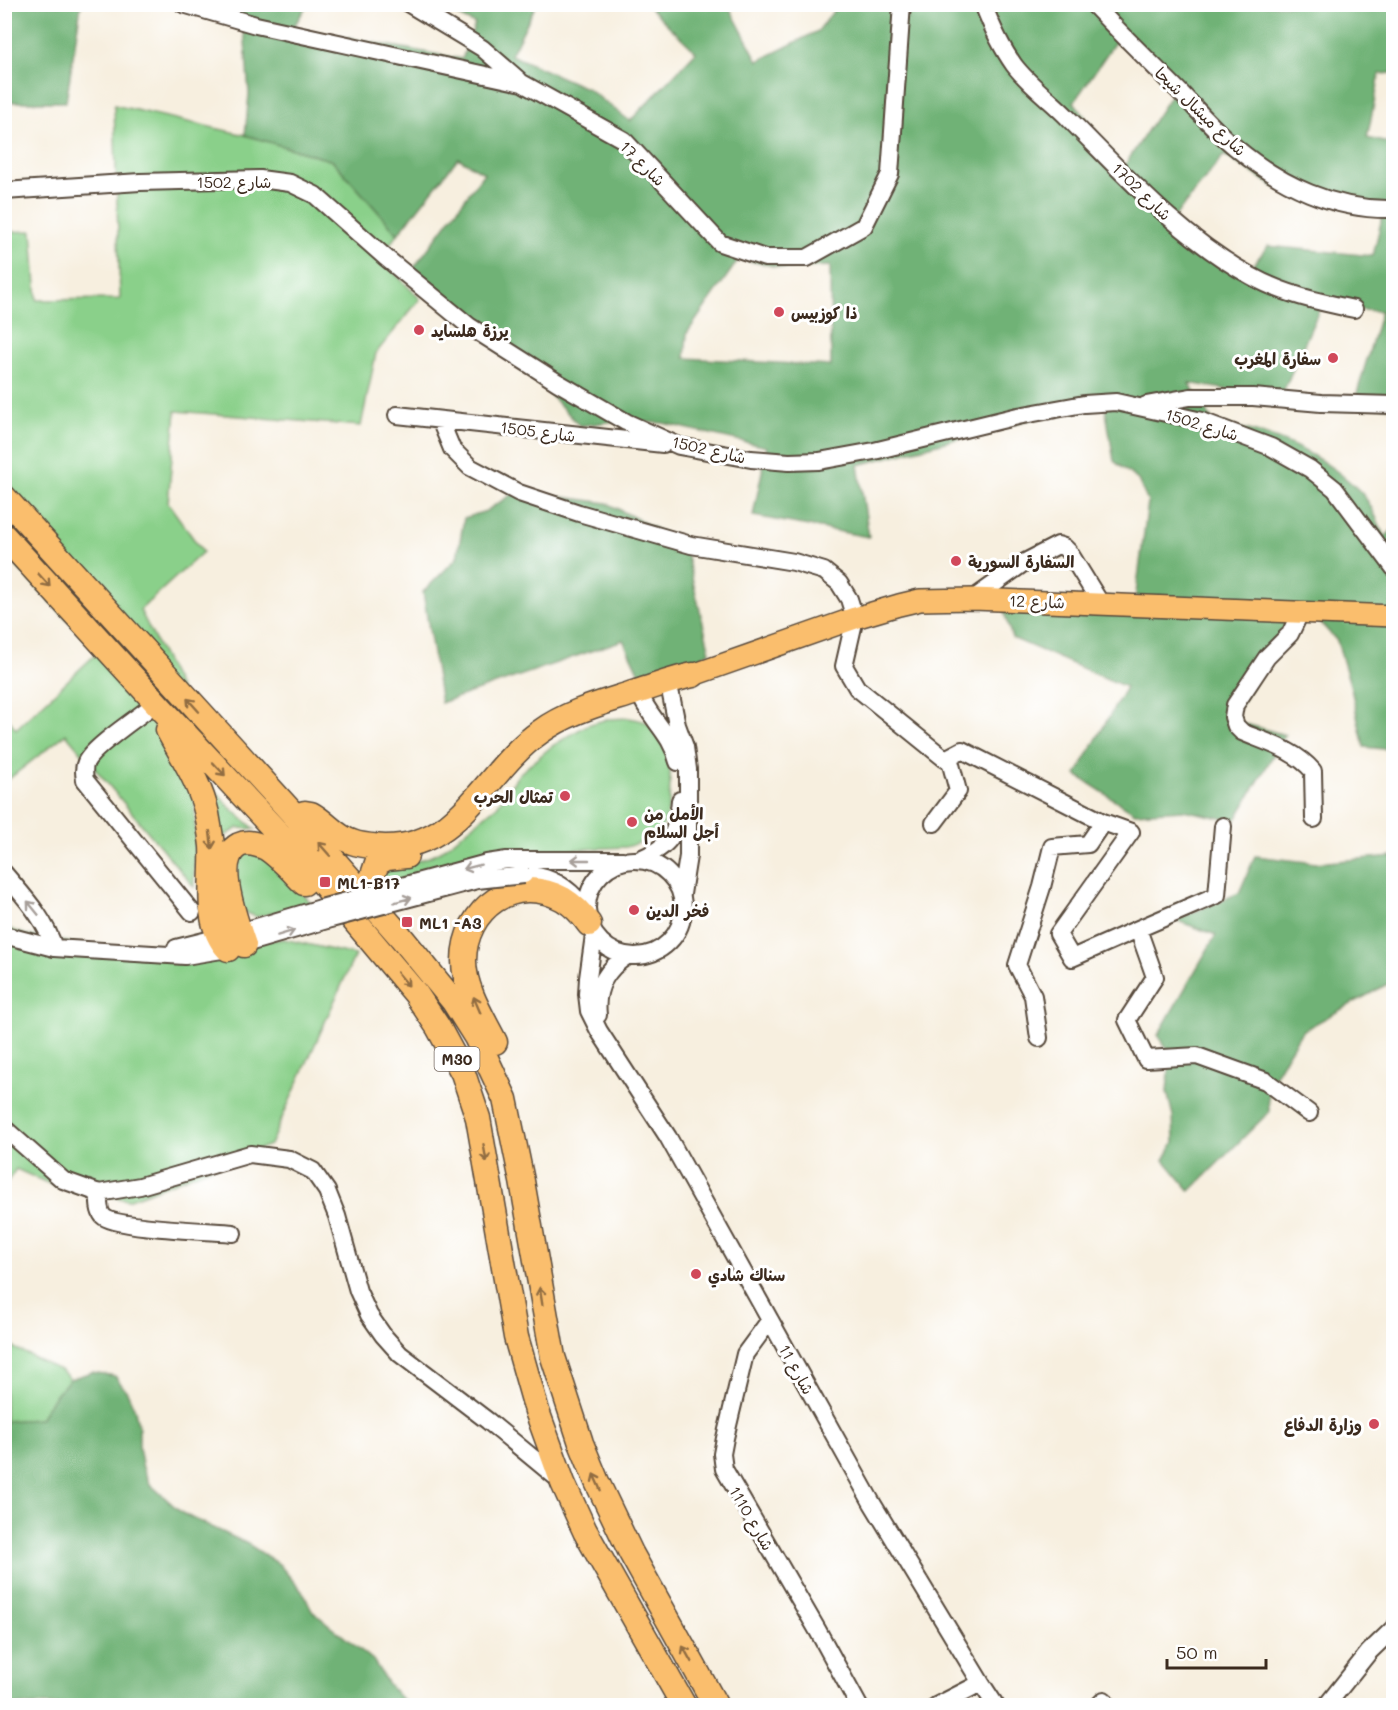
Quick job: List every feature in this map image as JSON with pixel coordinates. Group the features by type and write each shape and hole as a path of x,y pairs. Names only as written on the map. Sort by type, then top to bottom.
{"highway":[{"name":"M30","path":"4,497 295,816 372,904 454,1002 476,1037 505,1099 522,1181 546,1325 566,1401 597,1482 621,1533 716,1706"},
{"name":"M30","path":"4,537 158,706 305,862 416,994 456,1057 470,1091 485,1150 516,1338 537,1411 563,1483 601,1562 684,1706"},
{"path":"372,904 370,884 377,863 387,858 421,852 442,843 483,806 518,764 553,735 693,675"},
{"path":"295,816 311,814 347,840 360,844 392,847 417,843 436,834 461,814 511,757 538,732 558,720 597,704 640,697"},
{"path":"158,706 167,729 188,763 202,796 212,847 213,913 233,941"},
{"path":"233,941 227,864 230,853 247,842 265,848 274,855 382,953"},
{"path":"505,1099 507,1074 467,980 464,963 465,944 471,929 489,903 499,897 517,892 533,891 561,898 572,905 590,926"}],"main road":[{"name":"شارع 12","path":"693,675 855,618 920,600 974,599 1394,616"}],"street":[{"name":"شارع 17","path":"183,4 256,25 522,83 624,140 720,243 765,258 807,258 864,226 890,174 902,4"},
{"path":"409,4 482,48 522,83"},
{"name":"شارع 1702","path":"983,4 989,20 1015,66 1181,229 1213,253 1252,277 1318,302 1354,309"},
{"name":"شارع ميشال شيحا","path":"1093,4 1235,147 1268,170 1316,197 1343,205 1378,210 1394,209"},
{"name":"شارع 1502","path":"4,190 140,182 260,179 290,183 315,195 385,257 469,326 557,382 626,422 679,446 751,459 789,462 819,461 874,451 1018,416 1084,404 1116,402 1202,422 1271,447 1310,470 1335,489 1394,568"},
{"path":"1140,407 1190,398 1253,397 1321,403 1394,405"},
{"name":"شارع 1505","path":"397,415 679,446"},
{"path":"440,420 452,449 470,467 519,493 691,545 794,562 824,571 839,583 849,599 855,618 844,666 857,688 945,759 962,750 1103,822 1131,832 1058,934 1071,958 1217,895 1223,826"},
{"path":"974,599 1025,562 1058,546 1064,547 1069,552 1101,604"},
{"path":"1301,611 1290,634 1267,657 1234,705 1233,717 1236,726 1242,732 1292,753 1313,771 1314,819"},
{"path":"4,935 54,948 146,955 233,941 487,863 507,860 561,885 578,900 590,926 603,945 627,956 647,955 662,949 674,938 681,924 684,908 682,894 688,856 688,769 685,747 677,725 668,686"},
{"path":"590,926 587,902 591,886 601,873 614,864 634,860 658,850 671,839 677,823 680,790 678,762 672,742 640,697"},
{"path":"158,706 96,750 86,762 85,780 192,912"},
{"path":"934,823 958,791 949,757"},
{"path":"1039,1038 1033,996 1017,965 1042,887 1052,846 1088,844 1103,822"},
{"path":"527,868 634,860 652,863 665,870 675,880 682,894"},
{"path":"4,873 38,914 50,933 54,948"},
{"name":"شارع 11","path":"590,926 587,994 589,1011 599,1031 668,1137 872,1503 996,1706"},
{"path":"1138,928 1155,977 1127,1020 1146,1059 1197,1056 1266,1081 1309,1113"},
{"name":"شارع 11","path":"599,1031 597,1003 599,989 604,977 627,956"},
{"path":"4,1128 63,1180 99,1193 140,1186 250,1154 289,1159 313,1171 327,1191 337,1216 358,1291 369,1315 383,1335 400,1354 488,1421 563,1483"},
{"path":"99,1193 100,1211 108,1220 150,1227 233,1233"},
{"name":"شارع 1110","path":"770,1320 745,1354 724,1438 722,1454 724,1469 814,1623 859,1706"},
{"path":"1326,1706 1369,1652 1394,1628"},
{"path":"936,1706 981,1683"}],"green space":[{"path":"5,4 81,5 66,102 5,102"},
{"path":"215,5 307,5 293,28 462,59 475,24 436,5 536,5 511,55 588,89 630,121 696,52 647,5 728,5 758,61 818,31 838,5 1393,5 1393,73 1380,74 1367,138 1393,144 1393,407 1353,407 1381,311 1320,308 1280,399 1189,383 1214,423 1266,435 1314,456 1362,493 1385,537 1393,529 1393,750 1364,747 1351,688 1337,641 1316,618 1296,613 1231,720 1285,735 1235,821 1183,810 1135,813 1076,775 1126,687 1012,638 1000,599 1135,601 1148,502 1138,480 1114,461 1104,400 858,465 869,537 753,516 767,447 663,423 615,421 580,426 527,371 410,273 484,173 458,158 398,234 333,161 245,135 249,94 243,16","holes":["1115,42 1178,84 1123,168 1074,102","1224,155 1284,193 1384,209 1373,256 1268,246 1245,275 1169,224","739,259 784,268 830,266 831,366 685,358 687,333"]},
{"path":"114,105 245,135 333,161 398,234 379,257 420,299 376,353 361,426 176,411 168,503 203,552 140,610 196,721 194,887 66,734 5,782 4,713 16,729 98,652 5,554 5,232 32,231 37,300 120,299"},
{"path":"517,491 607,503 684,544 710,652 645,686 623,640 441,703 423,592 457,558 464,518 486,511"},
{"path":"629,718 645,722 654,728 664,741 669,756 670,781 667,816 658,832 650,838 626,847 506,853 378,885 380,872 427,858 442,850 497,806 519,774 552,746 587,725 608,719"},
{"path":"208,781 227,805 255,829 238,828 220,839"},
{"path":"248,850 278,865 311,903 257,917 247,913 242,908 235,889 239,856"},
{"path":"1255,856 1316,863 1393,856 1393,981 1302,1031 1268,1086 1269,1112 1190,1191 1164,1160 1174,1142 1173,1116 1167,1092 1169,1069 1176,1052 1164,1047 1158,1035 1216,935 1175,920 1239,893"},
{"path":"5,927 26,935 127,952 284,939 355,955 270,1145 128,1200 54,1186 16,1169 5,1185 4,1035 7,1031 4,1029"},
{"path":"4,1343 62,1371 70,1379 51,1401 40,1419 5,1421"},
{"path":"92,1372 115,1376 127,1392 135,1410 143,1468 150,1484 182,1513 248,1544 279,1564 305,1595 312,1611 373,1660 388,1684 407,1705 5,1705 5,1421 40,1419 51,1401 70,1379"}],"place":[{"name":"ذا كوزبيس","path":"779,312"},
{"name":"يرزة هلسايد","path":"419,330"},
{"name":"سفارة المغرب","path":"1333,358"},
{"name":"السفارة السورية","path":"956,561"},
{"name":"تمثال الحرب","path":"565,796"},
{"name":"الأمل من أجل السلام","path":"632,822"},
{"name":"ML1-B17","path":"325,882"},
{"name":"فخر الدين","path":"634,910"},
{"name":"ML1 -A3","path":"407,922"},
{"name":"سناك شادي","path":"696,1274"},
{"name":"وزارة الدفاع","path":"1374,1424"}]}
